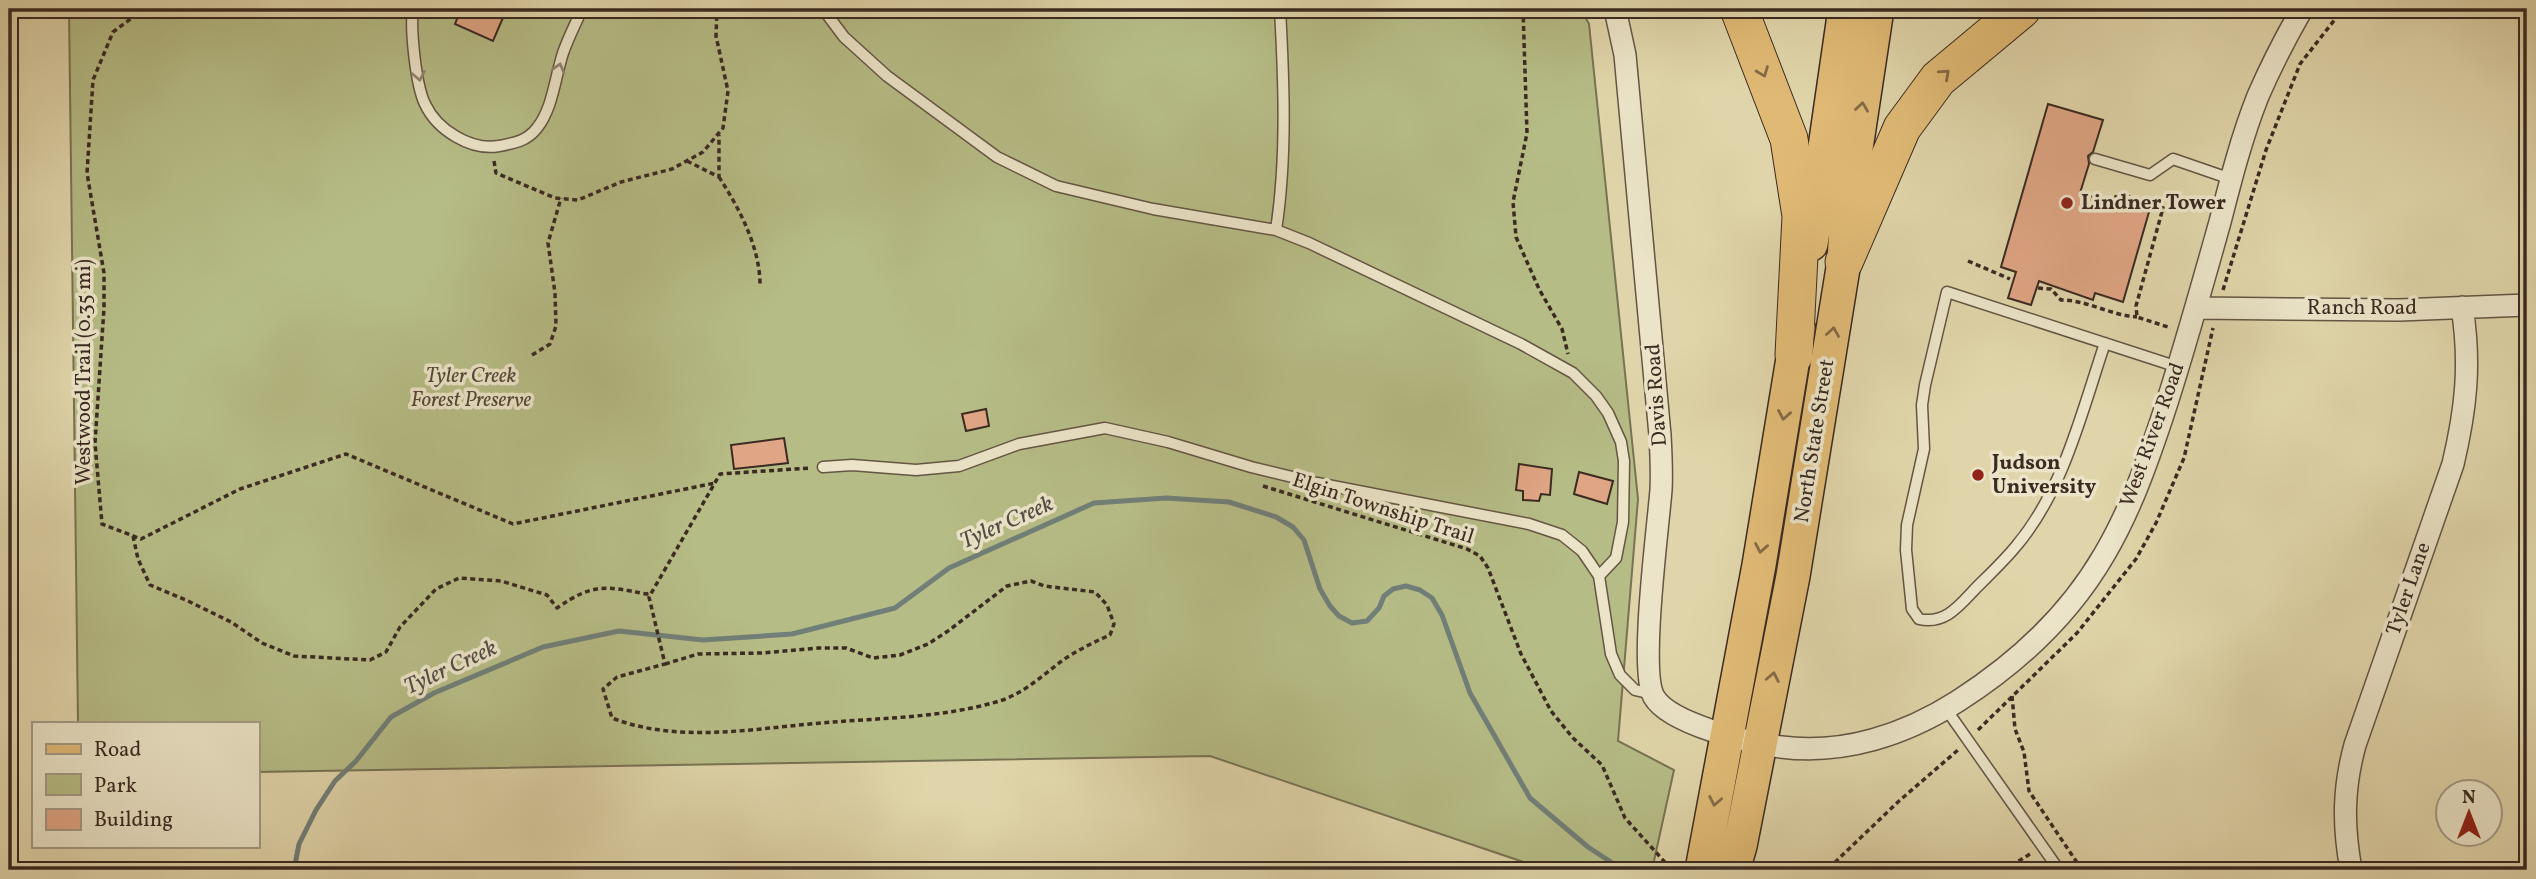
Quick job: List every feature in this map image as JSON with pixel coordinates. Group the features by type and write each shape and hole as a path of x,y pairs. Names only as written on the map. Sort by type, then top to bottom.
{"highway":[{"path":"1739,9 1789,139 1801,216 1794,355"},
{"path":"1844,262 1902,128 1938,79 2022,9"}],"main road":[{"name":"North State Street","path":"1702,870 1794,355 1845,9"},
{"name":"North State Street","path":"1733,870 1793,576 1844,262 1847,208 1877,9"}],"street":[{"name":"Davis Road","path":"1615,9 1625,55 1660,435 1661,485 1648,652 1653,694"},
{"name":"West River Road","path":"1728,734 1760,744 1806,750 1847,747 1876,740 1945,709 1997,674 2034,642 2083,586 2104,555 2139,486 2189,332 2244,134 2258,96 2302,9"},
{"name":"Ranch Road","path":"2196,308 2399,310 2527,305"},
{"name":"Tyler Lane","path":"2351,870 2344,807 2347,777 2355,745 2453,464 2463,421 2468,355 2462,307"},
{"path":"1653,694 1662,706 1681,719 1728,734"}],"lane":[{"path":"413,9 416,60 424,103 436,120 450,131 468,142 492,147 522,142 536,130 547,111 564,50 582,9"},
{"path":"823,9 844,37 887,76 997,157 1056,186 1153,209 1276,230 1310,243 1521,344 1573,373 1596,396 1608,413 1621,442 1624,461 1623,522 1616,558 1599,576"},
{"path":"1276,230 1282,190 1283,55 1280,9"},
{"path":"2095,159 2150,175 2173,159 2231,179"},
{"path":"2105,343 2059,475 2018,544 1954,612 1937,621 1919,619 1912,609 1906,550 1908,525 1924,449 1922,405 1925,385 1947,292 2105,343 2178,367"},
{"path":"822,467 852,465 916,470 959,466 1019,444 1105,428 1168,442 1317,483 1529,524 1562,535 1582,551 1599,576 1611,654 1620,675 1635,690 1653,694"},
{"path":"1945,709 2059,870"}],"path":[{"name":"Westwood Trail (0.35 mi)","path":"133,536 102,524 95,443 104,273 87,173 93,80 113,32 144,9"},
{"path":"492,147 496,173 561,198 578,200 621,182 672,169 703,152 723,128 728,90 716,36 717,9"},
{"path":"1523,9 1527,133 1513,202 1516,237 1539,289 1562,329 1573,373"},
{"path":"719,133 719,177"},
{"path":"687,161 719,177 735,202 760,265 760,285"},
{"path":"2115,200 2117,193 2163,208 2136,306 2137,317"},
{"path":"532,355 550,344 556,326 548,243 561,198"},
{"path":"1968,261 2010,279"},
{"path":"2039,288 2051,289 2061,300 2072,300 2110,313 2137,317 2211,337"},
{"path":"133,536 141,539 240,489 346,454 513,524 716,482"},
{"path":"666,664 650,594 720,474 822,467"},
{"name":"Elgin Township Trail","path":"1251,467 1257,480 1272,490 1353,512 1467,549 1480,556 1488,568 1521,654 1551,711 1573,738 1602,765 1625,818 1672,870"},
{"path":"133,536 138,559 149,585 220,617 262,643 294,656 370,660 386,652 400,627 436,589 459,578 501,581 547,595 557,608 580,592 610,587 650,594"},
{"path":"1031,581 1044,586 1095,592 1107,605 1114,624 1110,635 1083,647 1038,681 998,702 958,709 723,732 670,731 632,726 612,718 603,689 617,677 666,664 698,654 762,653 818,648 846,648 873,658 900,655 938,638 1007,586 1031,581"},
{"path":"2012,696 2015,729 2024,752 2029,791 2082,870"},
{"path":"2004,870 2032,853"}],"green space":[{"name":"Tyler Creek Forest Preserve","path":"69,9 1581,9 1589,24 1638,499 1618,741 1674,770 1652,870 1547,870 1210,756 259,772 259,722 78,722"}],"building":[{"path":"461,9 496,9 505,13 493,41 455,24"},
{"name":"Lindner Tower","path":"2048,104 2103,120 2093,152 2088,156 2089,164 2080,193 2149,212 2123,302 2095,293 2093,300 2039,281 2031,305 2008,298 2016,272 2001,267"},
{"path":"986,409 989,426 966,431 962,414"},
{"path":"784,438 788,463 734,469 731,445"},
{"path":"1519,464 1552,469 1550,495 1541,494 1539,501 1523,500 1523,491 1516,490"},
{"path":"1579,472 1613,481 1607,504 1574,494"}],"waterway":[{"name":"Tyler Creek","path":"294,870 299,844 316,810 335,781 356,761 391,717 434,693 543,647 619,631 703,640 792,634 895,608 949,568 1094,503 1166,498 1229,502 1276,517 1293,527 1304,540 1320,589 1330,606 1339,616 1352,623 1367,621 1379,608 1384,596 1393,589 1406,586 1420,590 1432,598 1442,615 1470,693 1530,798 1588,847 1623,870"}],"place":[{"name":"Lindner Tower","path":"2067,203"},
{"name":"Judson University","path":"1978,475"}]}
